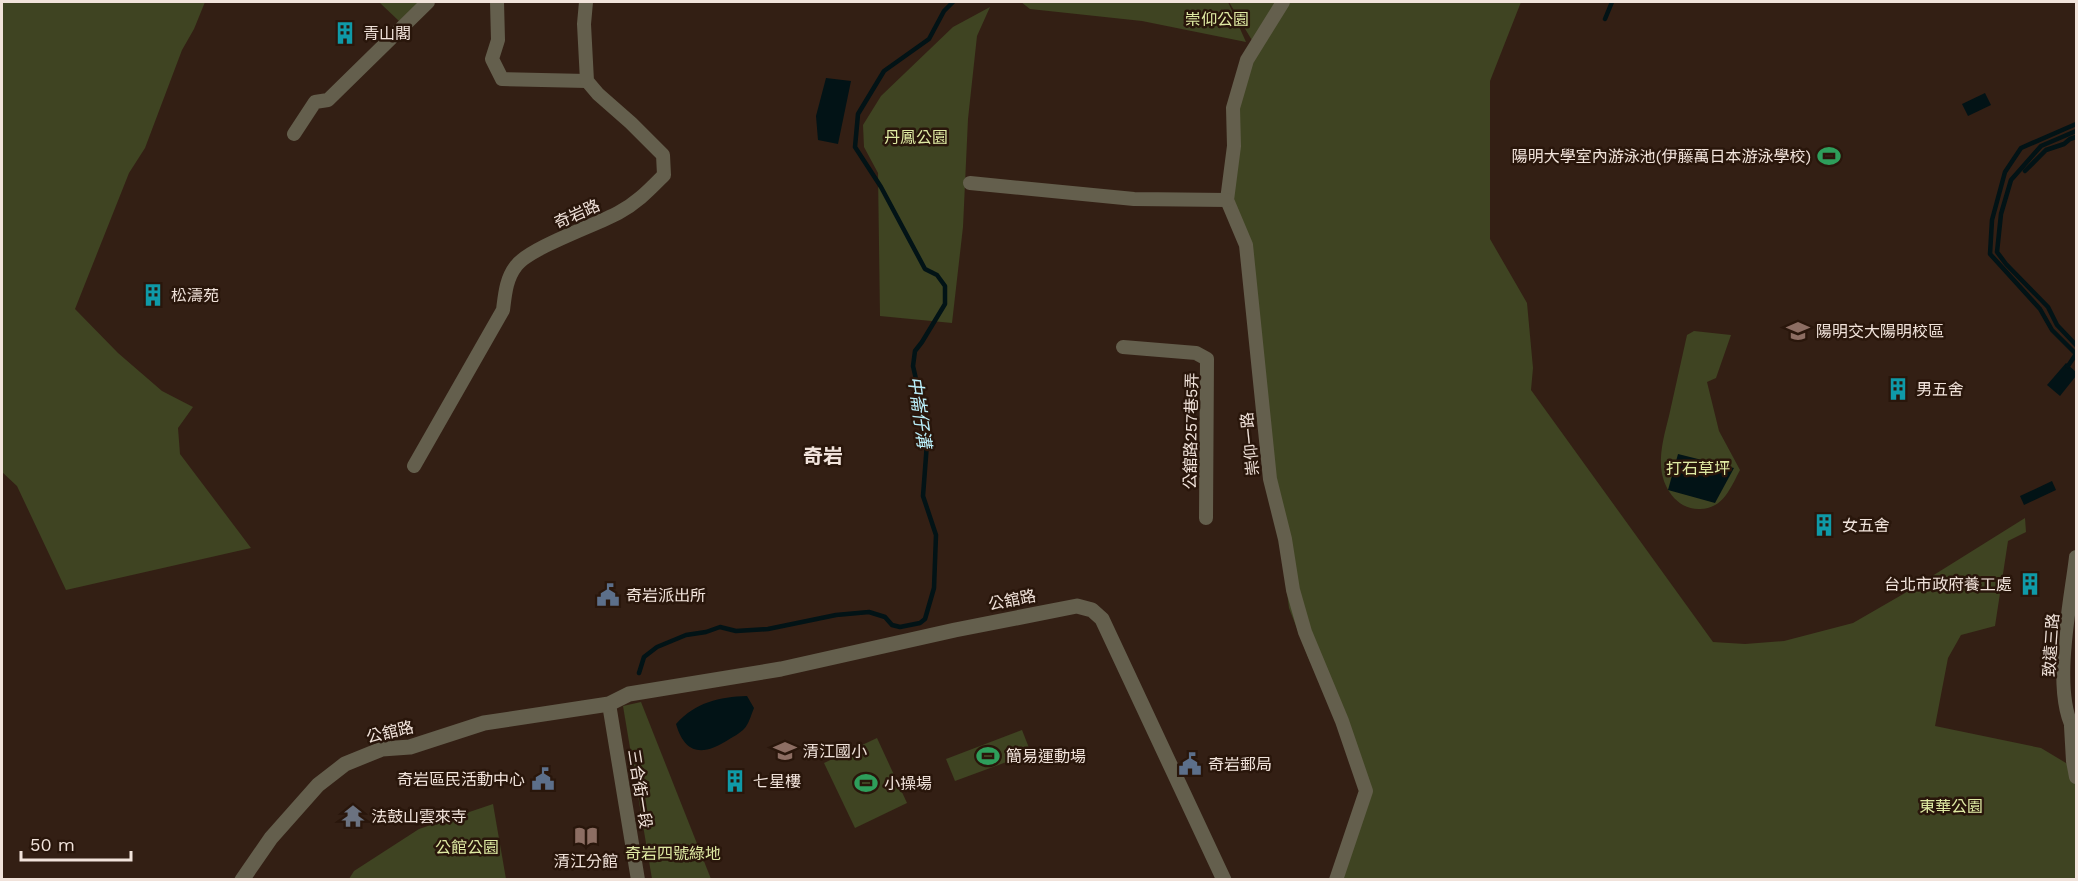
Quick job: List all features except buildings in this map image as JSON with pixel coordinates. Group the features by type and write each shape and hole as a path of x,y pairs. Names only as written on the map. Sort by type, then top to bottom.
{"street":[{"path":"294,134 315,102 328,100 428,2"},
{"path":"497,2 498,40 492,59 502,79 587,81 584,24 586,2"},
{"path":"970,183 1134,199 1227,201 1234,146 1233,108 1247,60 1283,2"},
{"name":"奇岩路","path":"414,466 503,310 506,284 517,264 540,249 617,214 637,202 664,175 663,155 587,81"},
{"name":"崇仰一路","path":"1227,201 1246,245 1270,479 1285,539 1293,590 1305,632 1342,721 1366,791 1336,879"},
{"name":"公舘路257巷5弄","path":"1123,347 1196,353 1208,358 1206,518"},
{"name":"致遠三路","path":"2076,557 2064,664 2066,708 2074,729 2073,761 2076,777"},
{"name":"公舘路","path":"242,879 272,838 318,785 345,764 382,749 410,747 484,723 609,704 636,692 781,669 1077,606 1092,610 1102,619 1224,879"},
{"name":"三合街一段","path":"609,704 638,879"}],"green space":[{"path":"2,2 205,2 182,50 145,148 129,173 75,309 118,353 162,391 193,407 178,428 180,454 251,548 66,590 17,486 2,472"},
{"path":"379,2 419,2 399,21"},
{"name":"崇仰公園","path":"1021,2 1228,2 1246,42 1142,21 1030,9"},
{"name":"東華公園","path":"1229,2 1521,2 1490,81 1490,239 1527,303 1533,368 1531,390 1713,642 1745,644 1784,641 1853,623 2025,518 2026,532 2008,541 1995,626 1961,635 1948,658 1935,726 2041,748 2076,769 2076,879 1341,879 1362,797 1323,675 1310,662 1289,608 1259,372 1246,233 1227,201 1238,114 1256,47"},
{"name":"丹鳳公園","path":"990,7 977,36 968,119 963,227 952,323 880,316 878,173 864,147 863,125 881,96 953,27"},
{"name":"打石草坪","path":"1694,331 1731,335 1716,378 1707,382 1719,431 1740,470 1720,501 1708,508 1700,509 1684,506 1672,496 1664,482 1661,466 1663,441 1687,335"},
{"name":"奇岩四號綠地","path":"641,702 711,879 652,879 623,706"},
{"name":"簡易運動場","path":"1022,730 1031,753 955,781 946,759"},
{"name":"小操場","path":"877,738 907,803 855,828 824,763"},
{"name":"公館公園","path":"493,804 506,879 349,879 354,871 419,829"}],"shaded area":[{"path":"826,78 851,81 838,144 818,140 816,116"},
{"path":"1985,93 1991,105 1968,116 1962,104"},
{"path":"2066,363 2076,372 2076,376 2060,396 2047,385"},
{"path":"1678,454 1734,468 1715,503 1668,490"},
{"path":"2052,481 2056,490 2024,505 2020,496"},
{"path":"747,696 754,708 747,725 741,732 711,749 696,750 684,742 676,724 692,710 718,699"}],"waterway":[{"name":"中崙仔溝","path":"639,673 644,657 657,647 686,635 720,627 736,631 768,629 836,615 869,612 885,617 892,625 900,627 920,623 925,619 934,588 936,535 923,496 927,443 923,410 913,366 915,351 945,304 945,286 937,275 925,269 881,187 855,147 858,114 884,71 929,39 944,11 953,2"},
{"path":"1605,19 1612,2"},
{"path":"2068,366 2076,354 2052,330 2040,309 1990,254 1992,220 2005,172 2021,148 2076,124"},
{"path":"2076,131 2041,146 2011,180 2001,214 1997,252 2048,307 2057,325 2076,345"},
{"path":"2025,171 2046,150 2076,137"}],"place":[{"name":"青山閣","path":"345,33"},
{"name":"陽明大學室內游泳池(伊藤萬日本游泳學校)","path":"1829,156"},
{"name":"松濤苑","path":"153,295"},
{"name":"陽明交大陽明校區","path":"1798,331"},
{"name":"男五舍","path":"1898,389"},
{"name":"女五舍","path":"1824,525"},
{"name":"台北市政府養工處","path":"2030,584"},
{"name":"奇岩派出所","path":"608,595"},
{"name":"清江國小","path":"785,751"},
{"name":"簡易運動場","path":"988,756"},
{"name":"奇岩郵局","path":"1190,764"},
{"name":"奇岩區民活動中心","path":"543,779"},
{"name":"七星樓","path":"735,781"},
{"name":"小操場","path":"866,783"},
{"name":"法鼓山雲來寺","path":"353,816"},
{"name":"清江分館","path":"586,836"}],"district":[{"name":"奇岩","path":"823,456"}]}
